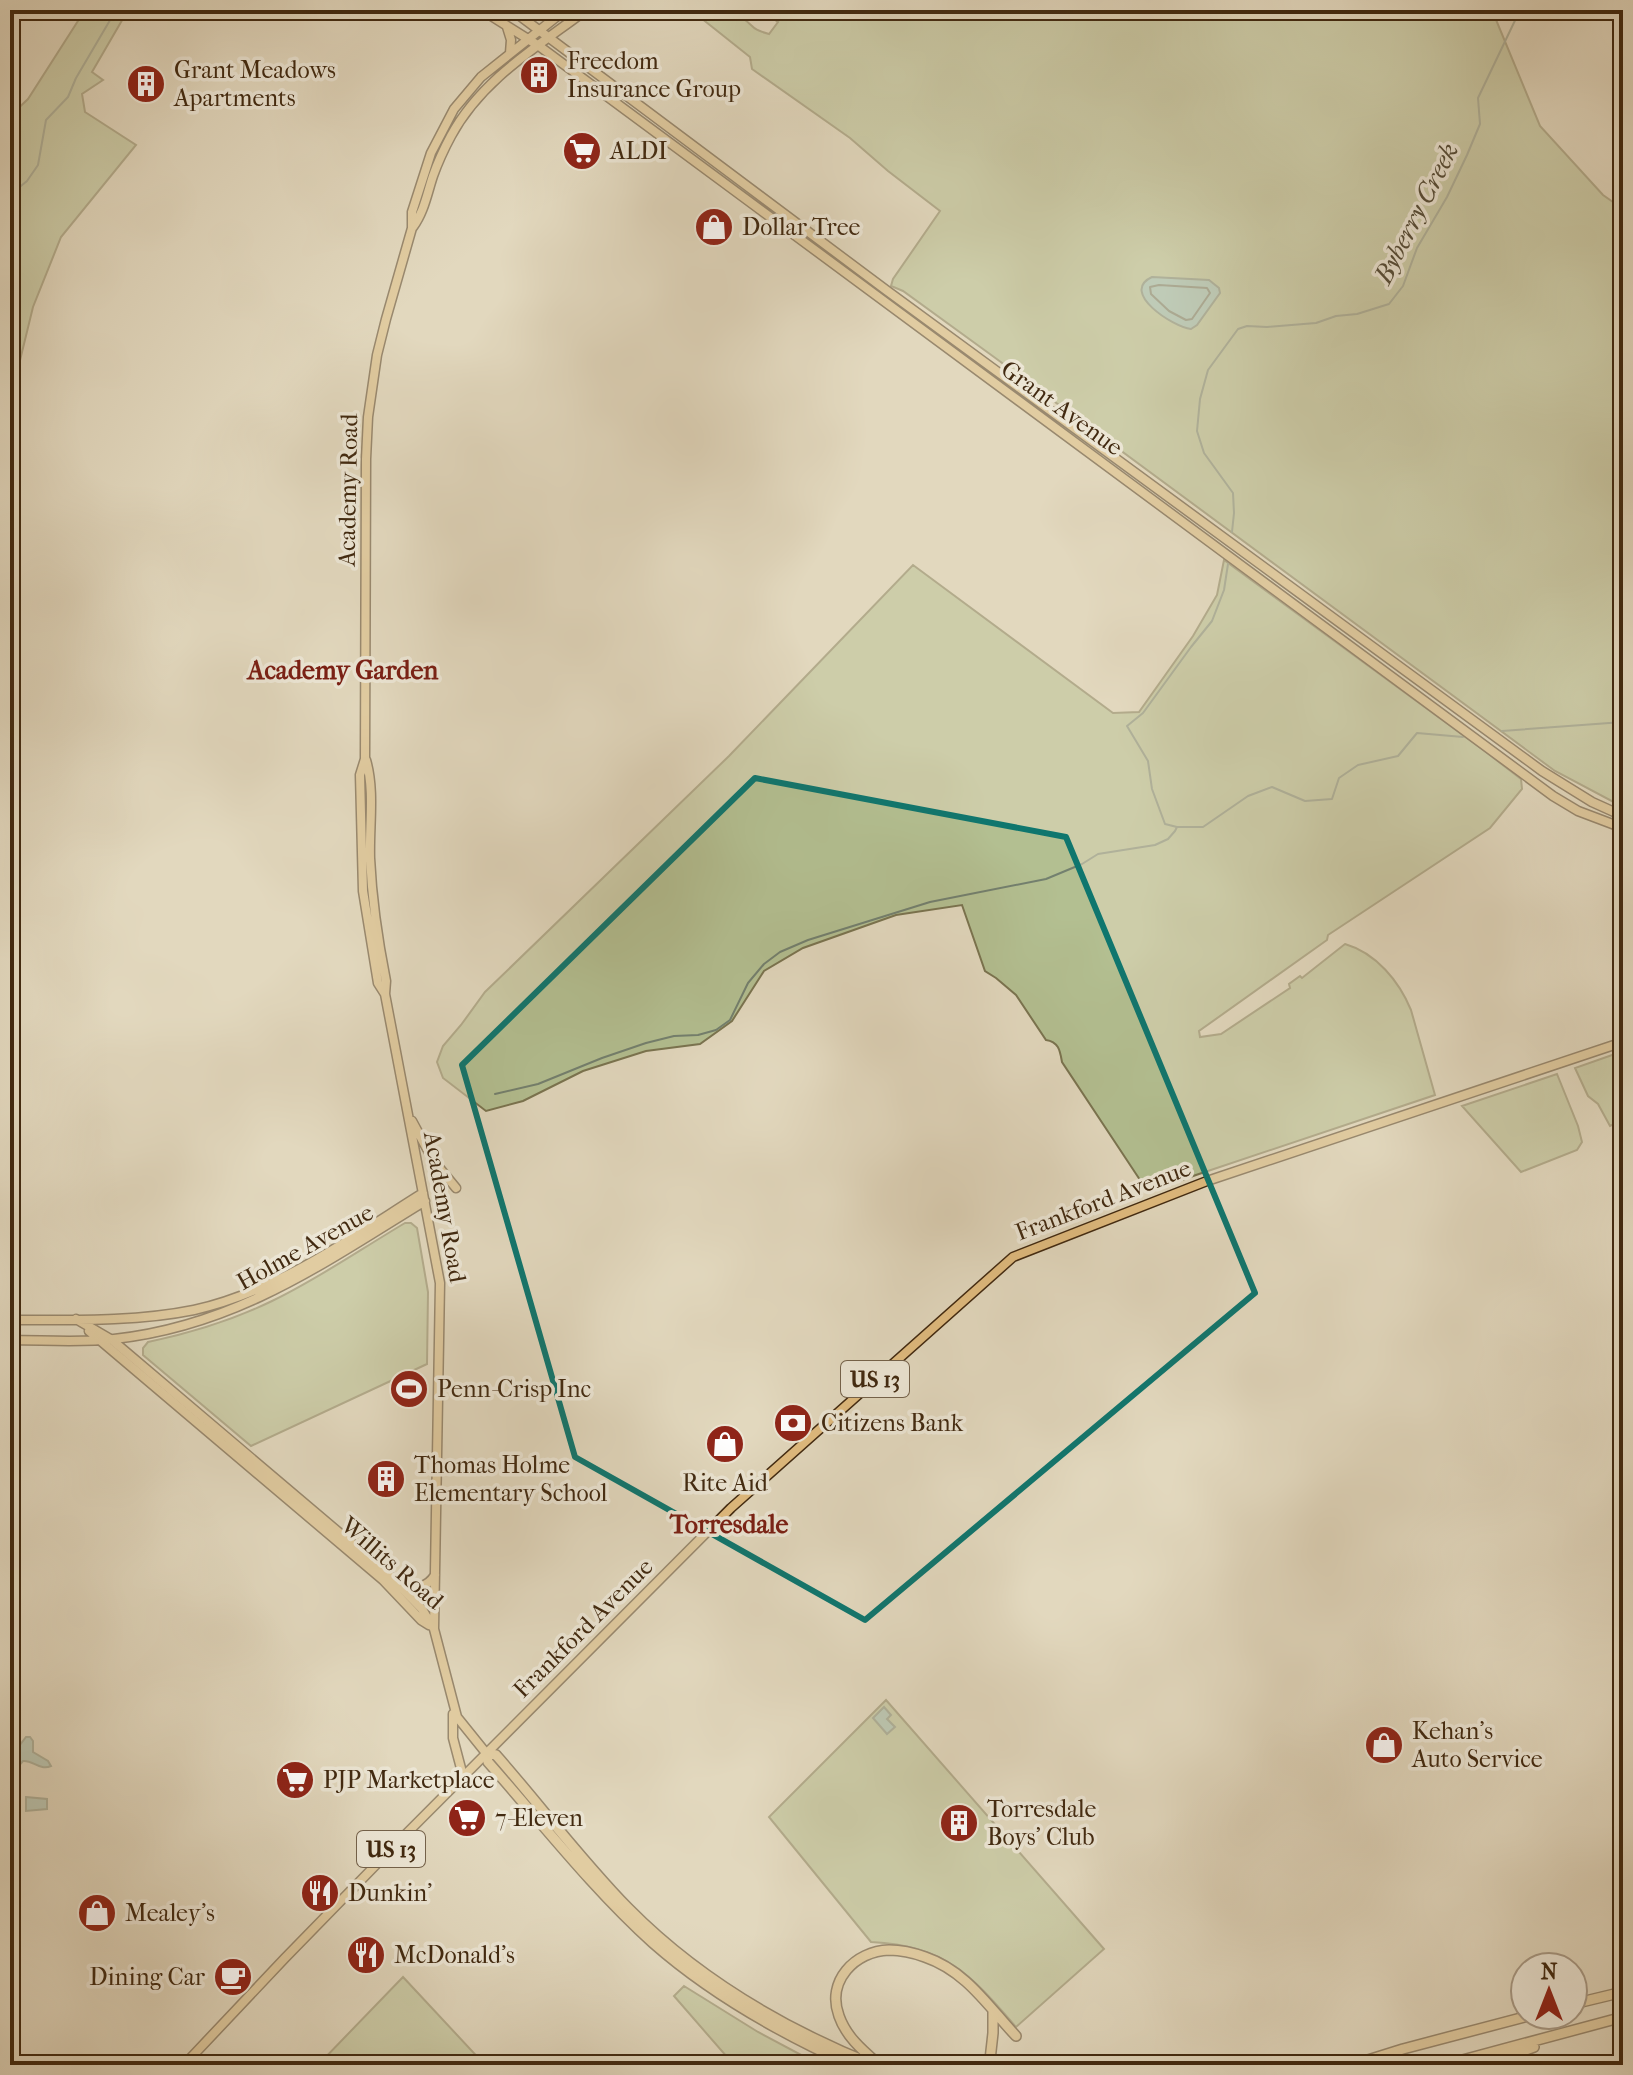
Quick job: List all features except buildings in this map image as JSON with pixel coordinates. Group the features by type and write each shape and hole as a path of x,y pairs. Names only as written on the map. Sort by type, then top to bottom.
{"highway":[{"path":"851,2065 781,2031 723,1997 652,1942 604,1895 488,1762 486,1753 496,1755 610,1890 674,1951 765,2014 805,2035 877,2065"},
{"path":"877,2065 847,2032 836,2006 836,1992 846,1969 859,1958 874,1952 907,1952 948,1968 980,1994 1016,2036"},
{"path":"1589,2000 1623,1992"},
{"path":"990,2060 993,2011"},
{"path":"1589,2026 1623,2017"},
{"path":"1352,2065 1509,2021"},
{"path":"1444,2065 1570,2031"},
{"path":"1484,2065 1576,2031"}],"main road":[{"name":"Grant Avenue","path":"482,10 539,46 1534,782 1578,811 1623,828"},
{"name":"Grant Avenue","path":"512,10 956,342 1542,771 1584,798 1623,816"},
{"name":"Academy Road","path":"486,1753 460,1722 453,1706 434,1629 441,1294 385,994 386,981 373,903 370,775 365,759 368,417 381,337 412,228 412,212 424,171 446,123 462,98 481,77 565,10"},
{"name":"Academy Road","path":"412,228 421,216 439,161 463,116 498,77 586,10"},
{"path":"506,26 511,40 510,53"},
{"path":"670,144 681,135"},
{"name":"Frankford Avenue","path":"184,2065 463,1776 731,1508 1013,1257 1207,1181 1623,1042"},
{"path":"408,1114 433,1160 456,1188"},
{"name":"Holme Avenue","path":"10,1320 141,1317 214,1305 290,1275 424,1197"},
{"name":"Holme Avenue","path":"10,1340 112,1340 189,1324 251,1302 294,1282 424,1197"},
{"name":"Willits Road","path":"76,1319 112,1340 400,1586 422,1609 434,1629"},
{"name":"Willits Road","path":"76,1319 372,1571 434,1629"},
{"path":"400,1586 422,1586 436,1573"},
{"path":"453,1706 453,1738 463,1776"}],"highlighted area":[{"path":"755,778 1066,837 1255,1293 865,1620 575,1457 462,1065"}],"green space":[{"path":"85,10 128,10 92,72 103,80 82,94 85,112 136,145 61,237 33,307 13,389 14,492 10,499 10,116 28,99"},
{"path":"691,10 730,13 769,34 778,22 757,10 1492,10 1540,126 1603,195 1623,209 1623,807 1555,771 994,357 903,291 891,286 940,211 850,138 752,69 750,57"},
{"path":"1224,560 1486,752 1521,779 1522,789 1490,828 1328,935 1327,940 1199,1031 1200,1037 1221,1034 1290,988 1289,984 1300,976 1302,978 1345,944 1376,961 1400,989 1411,1010 1435,1095 1152,1191 1146,1189 1062,1062 1056,1045 1046,1040 1016,995 985,971 962,905 896,915 803,948 764,971 732,1021 700,1044 646,1051 583,1071 523,1101 486,1111 443,1078 437,1062 443,1046 485,992 729,756 913,565 1113,713 1139,712 1193,636 1217,595"},
{"path":"1615,1054 1623,1066 1623,1120 1610,1126 1598,1104 1588,1096 1575,1068"},
{"path":"1557,1074 1582,1142 1577,1150 1521,1172 1462,1106"},
{"path":"405,1223 417,1228 428,1292 427,1364 251,1446 143,1355 143,1348 148,1342 227,1320 289,1292"},
{"path":"886,1700 1104,1949 1016,2027 970,1978 954,1966 919,1950 871,1942 769,1817"},
{"path":"403,1977 485,2065 318,2065"},
{"path":"684,1986 758,2032 820,2065 734,2065 674,1996"}],"water":[{"path":"1152,277 1209,280 1219,288 1220,293 1191,329 1162,316 1145,300 1143,283"},
{"path":"884,1707 891,1715 887,1719 895,1727 887,1734 873,1718"},
{"path":"26,1737 33,1741 33,1752 51,1766 23,1761 10,1776 10,1758"},
{"path":"26,1797 47,1799 47,1809 26,1811"}],"waterway":[{"path":"10,191 27,181 38,165 46,120 68,97 116,10"},
{"name":"Byberry Creek","path":"1232,532 1233,493 1204,453 1197,431 1200,399 1208,370 1238,329 1316,323 1389,304 1403,286 1417,248 1467,155 1480,124 1478,98 1520,10"},
{"name":"Byberry Creek","path":"1228,564 1224,590 1212,621 1143,713 1127,726 1148,761 1152,789 1165,824 1203,827 1248,796 1272,787 1305,801 1332,799 1339,778 1358,765 1398,756 1417,733 1463,737"},
{"name":"Byberry Creek","path":"1502,731 1623,722"},
{"path":"495,1094 538,1084 646,1043 716,1030 730,1020 748,983 764,964 780,952 808,940 930,902 1046,879 1098,854 1155,845 1168,839 1177,827"}],"place":[{"name":"Freedom Insurance Group","path":"539,75"},
{"name":"Grant Meadows Apartments","path":"146,84"},
{"name":"ALDI","path":"582,151"},
{"name":"Dollar Tree","path":"714,227"},
{"name":"Penn-Crisp Inc","path":"409,1389"},
{"name":"Citizens Bank","path":"793,1423"},
{"name":"Rite Aid","path":"725,1444"},
{"name":"Thomas Holme Elementary School","path":"386,1479"},
{"name":"Kehan's Auto Service","path":"1384,1745"},
{"name":"PJP Marketplace","path":"295,1780"},
{"name":"7-Eleven","path":"467,1818"},
{"name":"Torresdale Boys' Club","path":"959,1823"},
{"name":"Dunkin'","path":"320,1893"},
{"name":"Mealey's","path":"97,1913"},
{"name":"McDonald's","path":"366,1955"},
{"name":"Dining Car","path":"233,1977"}],"district":[{"name":"Academy Garden","path":"343,670"},
{"name":"Torresdale","path":"729,1524"}]}
